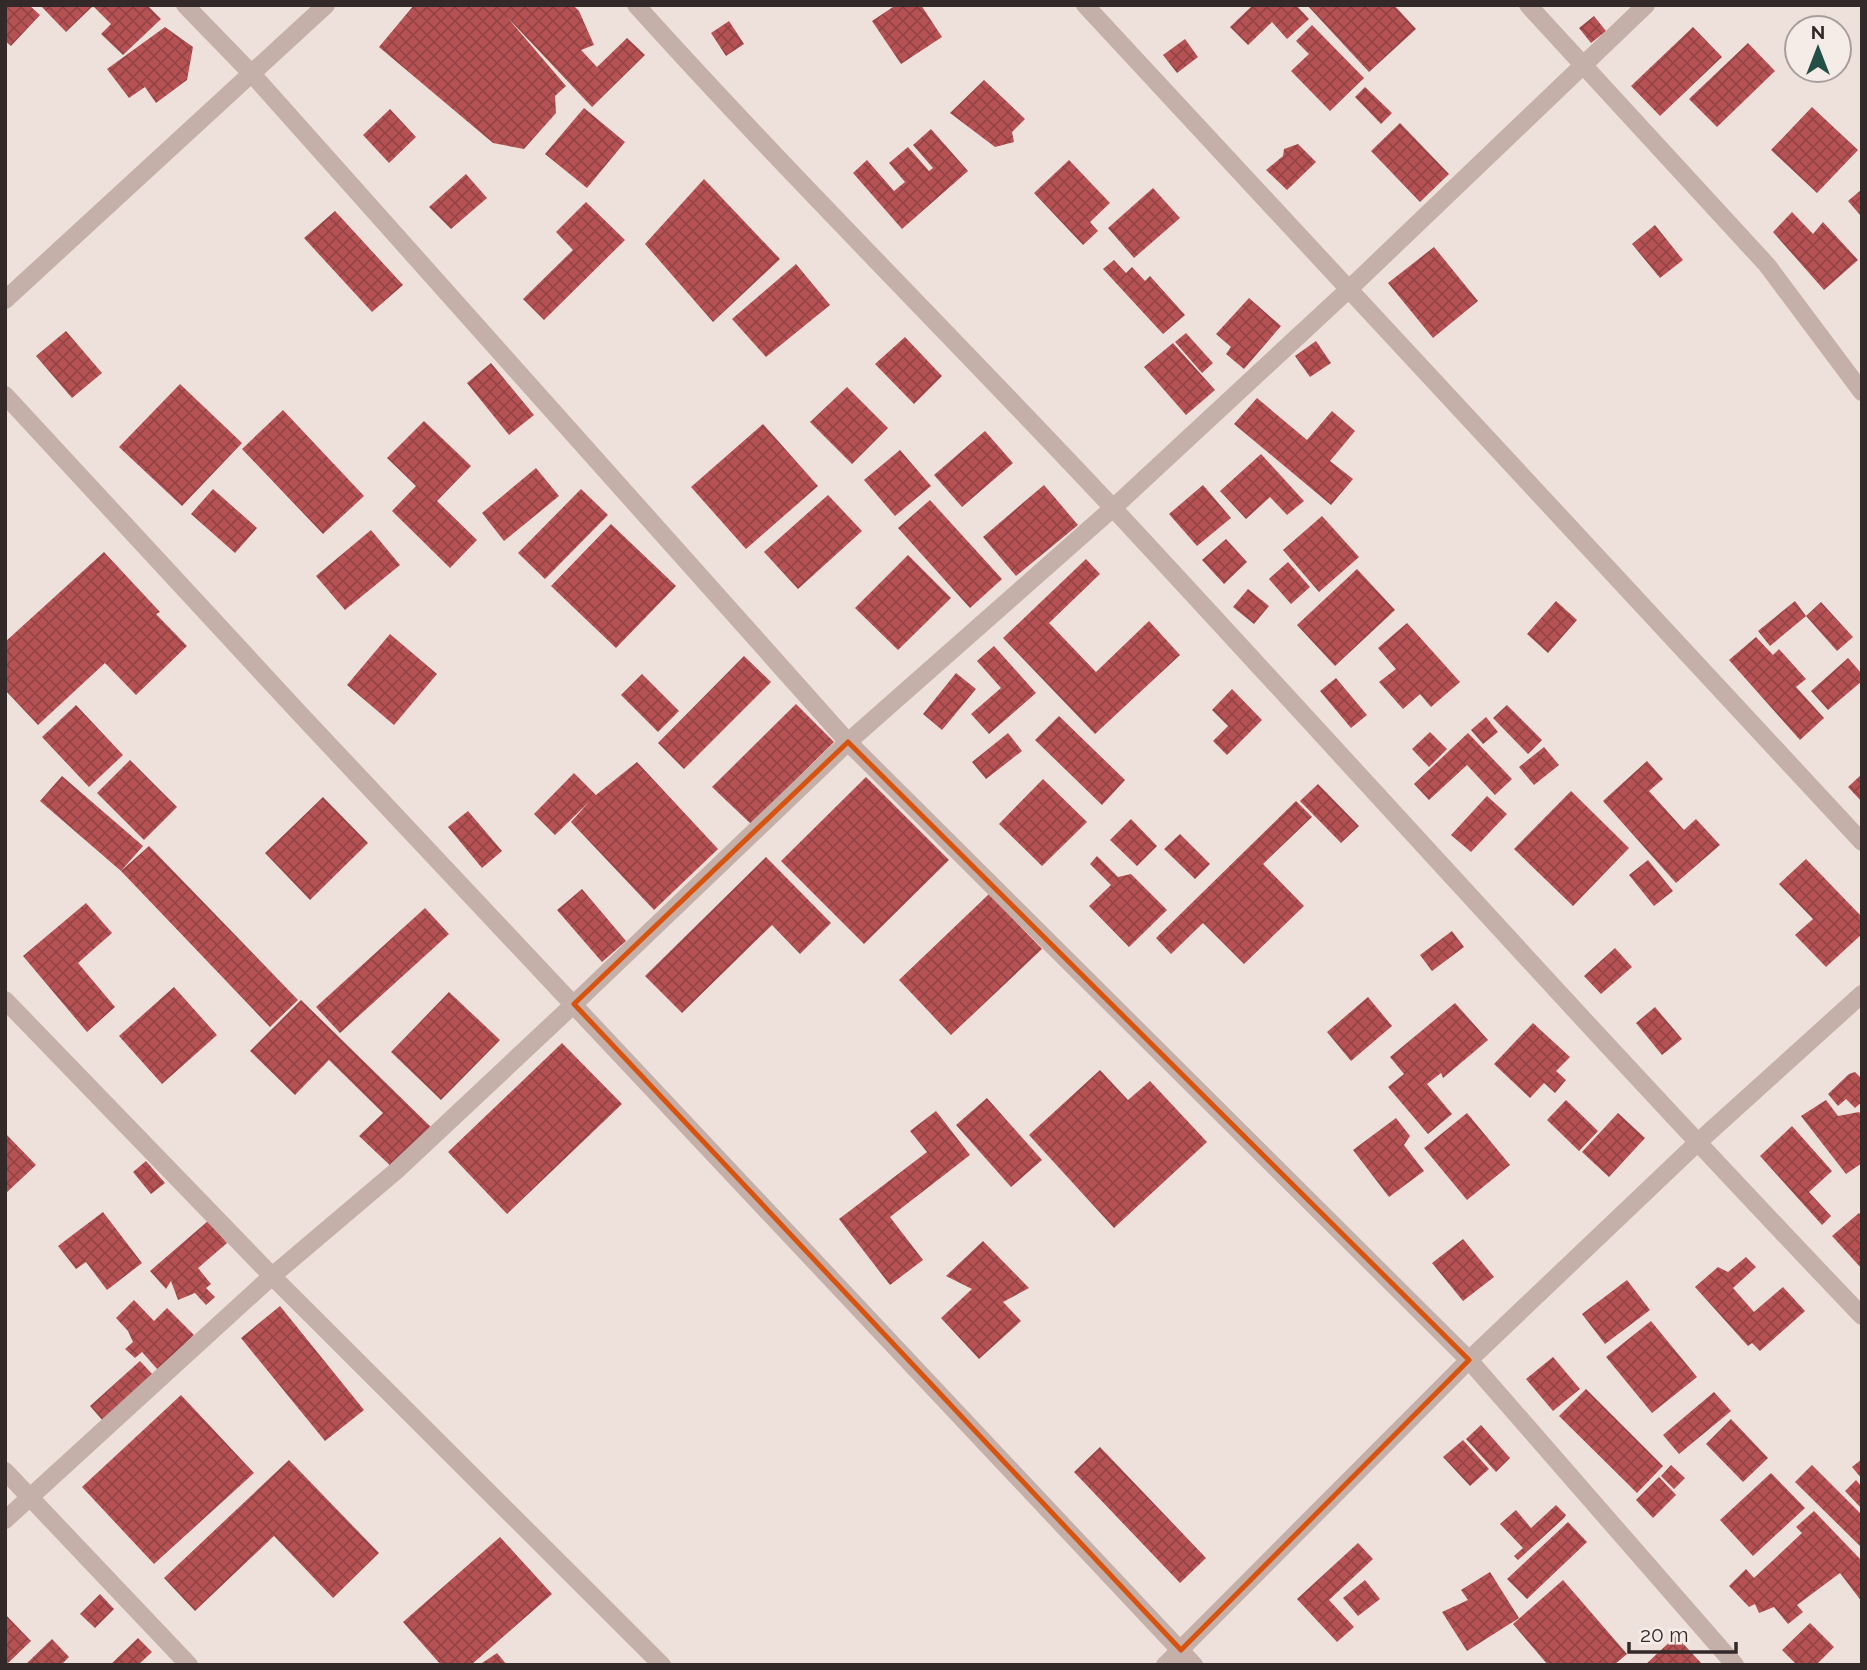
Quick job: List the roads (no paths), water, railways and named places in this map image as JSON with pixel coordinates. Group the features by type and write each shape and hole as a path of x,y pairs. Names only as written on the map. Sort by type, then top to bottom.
{"street":[{"path":"186,5 252,74 848,742 1469,1360 1735,1665"},
{"path":"5,300 326,5"},
{"path":"636,5 708,85 1113,508 1696,1144 1862,1316"},
{"path":"1085,5 1862,842"},
{"path":"1528,5 1767,265 1862,392"},
{"path":"5,1520 272,1276 396,1171 848,742 1113,508 1349,290 1646,5"},
{"path":"5,395 1194,1665"},
{"path":"1165,1665 1469,1360 1696,1144 1862,994"},
{"path":"5,1000 272,1276 662,1665"},
{"path":"5,1471 189,1665"}]}
